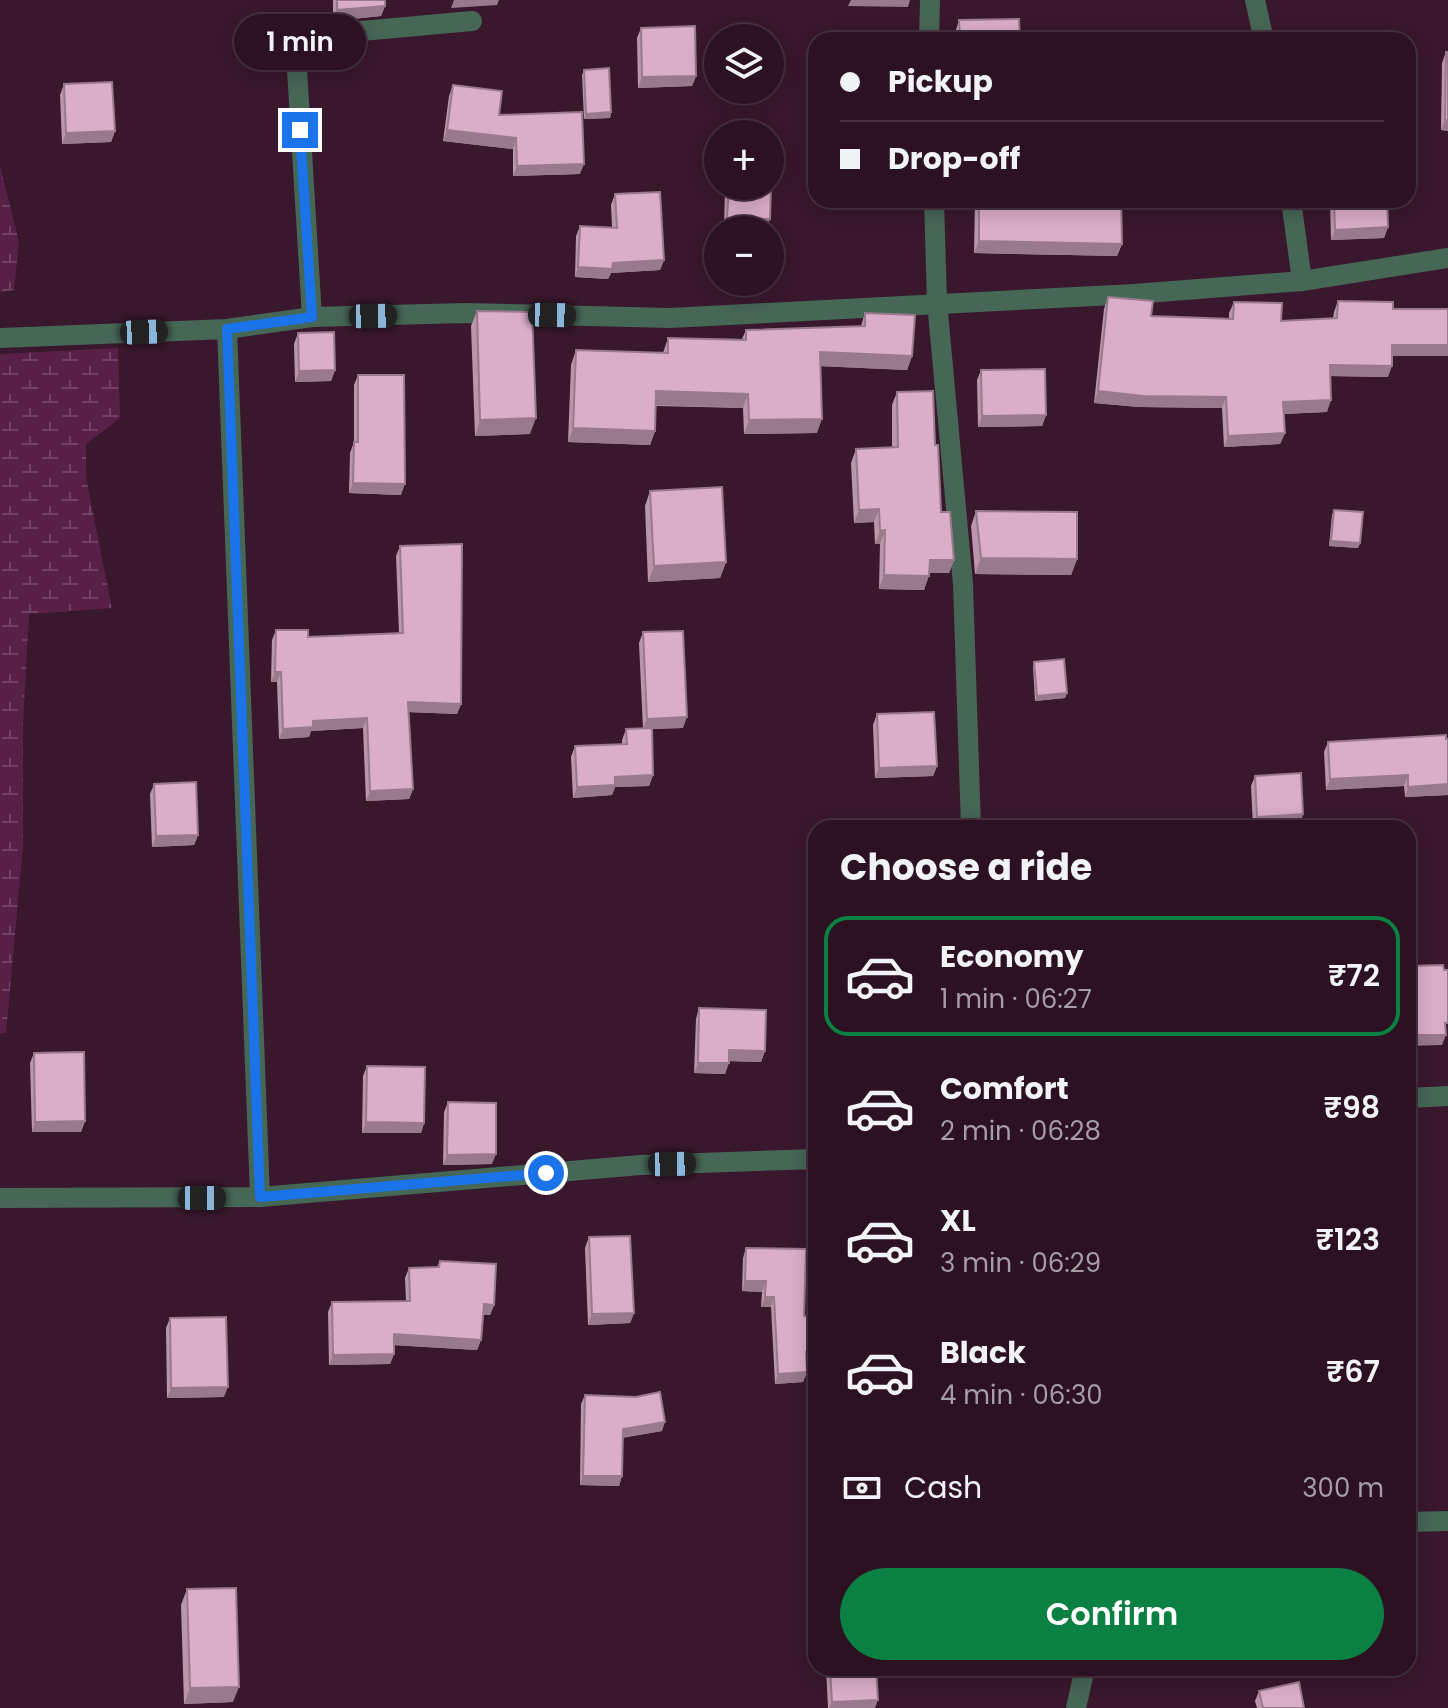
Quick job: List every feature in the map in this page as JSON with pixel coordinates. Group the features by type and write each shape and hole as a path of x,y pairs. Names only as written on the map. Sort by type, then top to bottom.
{"street":[{"path":"929,32 930,0"},
{"path":"1255,0 1262,32"},
{"path":"312,317 295,37 472,21"},
{"path":"934,208 937,302 963,584 971,820"},
{"path":"1292,208 1302,281"},
{"path":"0,338 227,329 312,317 465,313 670,318 1134,294 1302,281 1448,258"},
{"path":"227,329 260,1197"},
{"path":"1416,1098 1448,1096"},
{"path":"0,1198 260,1197 641,1165 808,1159"},
{"path":"1416,1522 1448,1521"},
{"path":"1076,1708 1083,1676"}],"green space":[{"path":"0,166 19,242 14,290 0,292"},
{"path":"118,348 120,418 86,444 86,477 112,608 29,614 23,725 23,846 6,1033 0,1033 0,354"}],"building":[{"path":"337,0 385,0 385,6 337,10"},
{"path":"1019,19 1020,32 960,32 959,20"},
{"path":"695,26 696,76 642,77 641,28"},
{"path":"1448,52 1448,120 1445,120"},
{"path":"609,68 611,112 586,114 584,70"},
{"path":"112,82 115,131 66,133 64,84"},
{"path":"453,85 502,91 499,115 582,112 584,164 517,166 516,138 447,130"},
{"path":"660,192 664,260 613,263 612,269 578,267 580,226 617,228 615,194"},
{"path":"728,200 771,200 770,216 727,216"},
{"path":"979,208 1121,208 1122,244 979,241"},
{"path":"1334,208 1387,208 1388,227 1335,230"},
{"path":"1108,297 1153,301 1151,316 1233,319 1234,302 1282,303 1281,321 1337,318 1338,301 1393,302 1393,309 1448,309 1448,345 1392,345 1392,366 1330,365 1331,400 1283,402 1285,433 1228,436 1226,397 1143,396 1098,391"},
{"path":"477,311 532,312 536,418 480,420"},
{"path":"865,313 915,315 912,356 820,352 822,419 749,420 748,394 656,391 655,431 573,428 576,350 668,353 668,338 746,340 746,330 865,326"},
{"path":"334,332 335,370 299,371 298,333"},
{"path":"1045,369 1046,415 982,416 981,370"},
{"path":"358,375 404,375 405,484 353,483 354,442 358,442"},
{"path":"933,391 941,512 950,512 954,560 930,560 929,576 884,575 885,530 880,531 879,509 859,510 856,449 898,447 897,392"},
{"path":"722,487 726,562 654,566 650,491"},
{"path":"1334,510 1363,512 1360,543 1331,541"},
{"path":"976,511 1077,512 1077,559 981,558"},
{"path":"462,544 461,704 408,702 413,789 370,791 367,718 313,721 313,727 283,729 281,672 275,672 276,630 308,630 308,637 403,633 400,546"},
{"path":"683,631 687,717 647,719 643,632"},
{"path":"1064,659 1067,693 1037,696 1034,662"},
{"path":"934,712 937,766 879,768 877,714"},
{"path":"652,728 653,775 615,777 615,785 577,787 575,746 627,744 626,729"},
{"path":"1446,735 1448,784 1408,787 1408,775 1330,779 1328,742"},
{"path":"1301,773 1303,814 1257,817 1255,776"},
{"path":"196,782 198,835 156,836 154,784"},
{"path":"1443,965 1444,970 1448,970 1446,1035 1416,1035 1416,966"},
{"path":"699,1008 766,1010 765,1051 729,1050 729,1063 698,1063"},
{"path":"84,1052 85,1121 35,1122 34,1053"},
{"path":"367,1066 425,1067 424,1123 366,1122"},
{"path":"448,1102 496,1103 496,1154 447,1155"},
{"path":"630,1236 634,1313 592,1314 589,1237"},
{"path":"746,1248 806,1249 804,1316 808,1316 807,1372 778,1374 774,1297 765,1297 766,1281 745,1281"},
{"path":"440,1261 496,1264 494,1305 484,1304 481,1340 394,1334 394,1354 333,1355 332,1302 410,1301 409,1268 439,1267"},
{"path":"226,1317 228,1387 171,1388 170,1318"},
{"path":"660,1392 665,1422 623,1429 622,1476 583,1476 585,1395 636,1397"},
{"path":"236,1588 239,1687 190,1688 187,1589"},
{"path":"830,1676 876,1676 878,1700 832,1702"},
{"path":"1299,1682 1304,1708 1263,1708 1259,1691"}],"route":[{"path":"300,130 312,317 227,329 260,1197 546,1173"}]}
